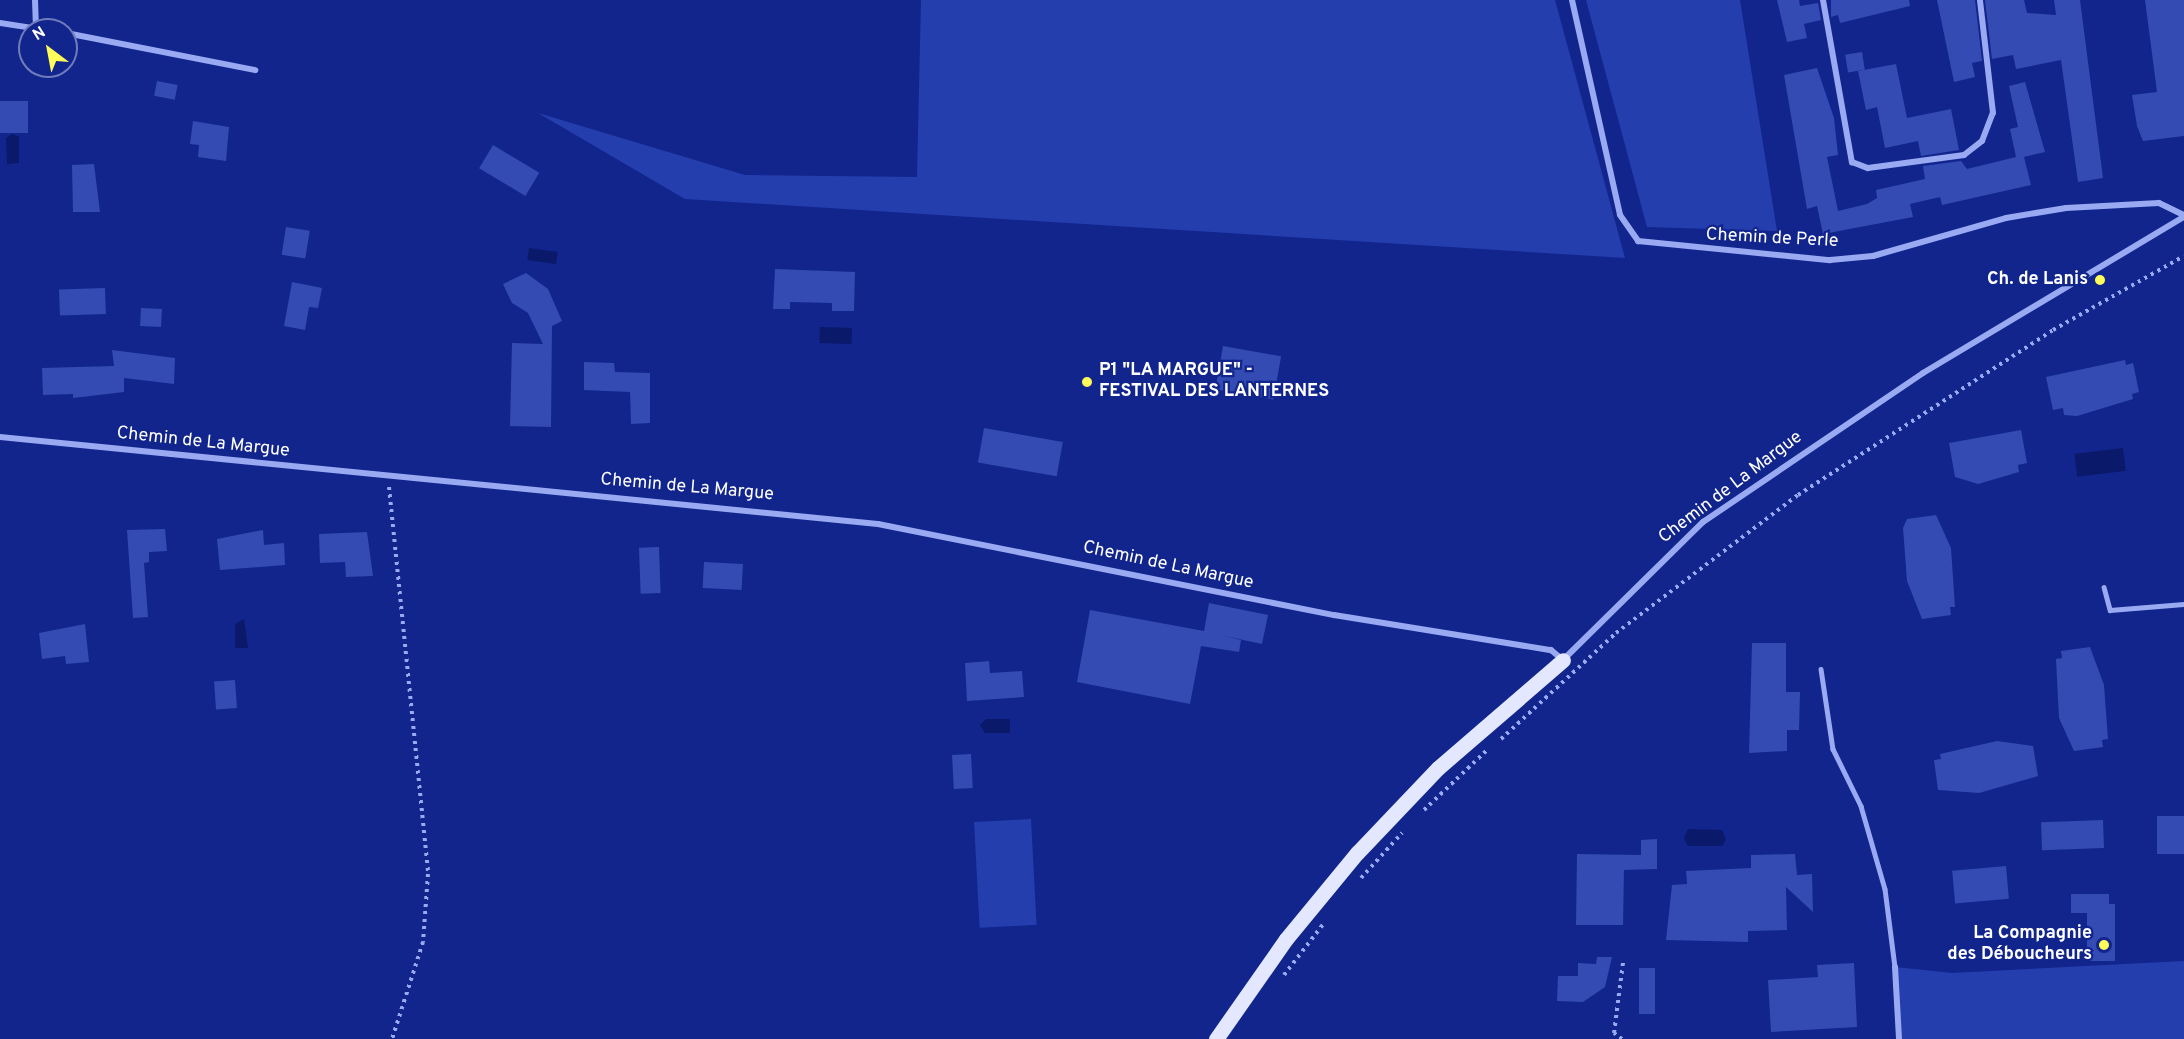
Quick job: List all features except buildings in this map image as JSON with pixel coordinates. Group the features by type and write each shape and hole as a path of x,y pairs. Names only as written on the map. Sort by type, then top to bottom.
{"main road":[{"path":"1216,1039 1286,939 1357,853 1438,768 1563,660"}],"street":[{"path":"35,0 36,18"},
{"name":"Chemin de Perle","path":"1572,0 1620,215 1638,241 1830,260 1873,256 2006,218 2066,208 2159,203 2184,216"},
{"path":"1823,0 1852,162 1868,168 1964,154 1982,141 1993,113 1980,0"},
{"path":"0,23 18,26"},
{"path":"78,35 255,70"},
{"name":"Chemin de La Margue","path":"0,436 388,477 878,524 1335,615 1551,650 1563,660 1665,554 1770,474 1923,373 2184,216"},
{"path":"1894,967 1899,1039"}],"lane":[{"path":"2104,587 2110,610 2184,604"},
{"path":"1821,669 1833,748 1861,806 1885,889 1894,967"}],"path":[{"path":"1497,742 1552,697 1616,633 1798,495 2053,330 2184,256"},
{"path":"388,477 428,874 423,942 392,1039"},
{"path":"1420,814 1490,748"},
{"path":"1356,884 1412,823"},
{"path":"1281,979 1329,917"},
{"path":"1622,1039 1614,1033 1623,963"}],"shaded area":[{"path":"921,0 1555,0 1625,258 685,199 538,113 745,175 917,177"},
{"path":"1586,0 1740,0 1777,231 1647,227"},
{"path":"12,134 19,137 19,163 7,164 6,138"},
{"path":"529,248 558,252 556,264 527,260"},
{"path":"820,327 852,328 851,344 819,343"},
{"path":"2123,448 2126,471 2077,477 2074,454"},
{"path":"244,619 248,648 235,648 235,624"},
{"path":"986,719 1010,719 1010,733 985,733 980,725"},
{"path":"1031,819 1037,925 980,928 974,822"},
{"path":"1688,829 1722,830 1726,840 1722,846 1688,846 1684,838"},
{"path":"2184,961 2184,1039 1899,1039 1895,967 1952,973"}],"place":[{"name":"Ch. de Lanis","path":"2100,280"},
{"name":"P1 \"LA MARGUE\" - FESTIVAL DES LANTERNES","path":"1087,382"},
{"name":"La Compagnie des Déboucheurs","path":"2104,945"}]}
